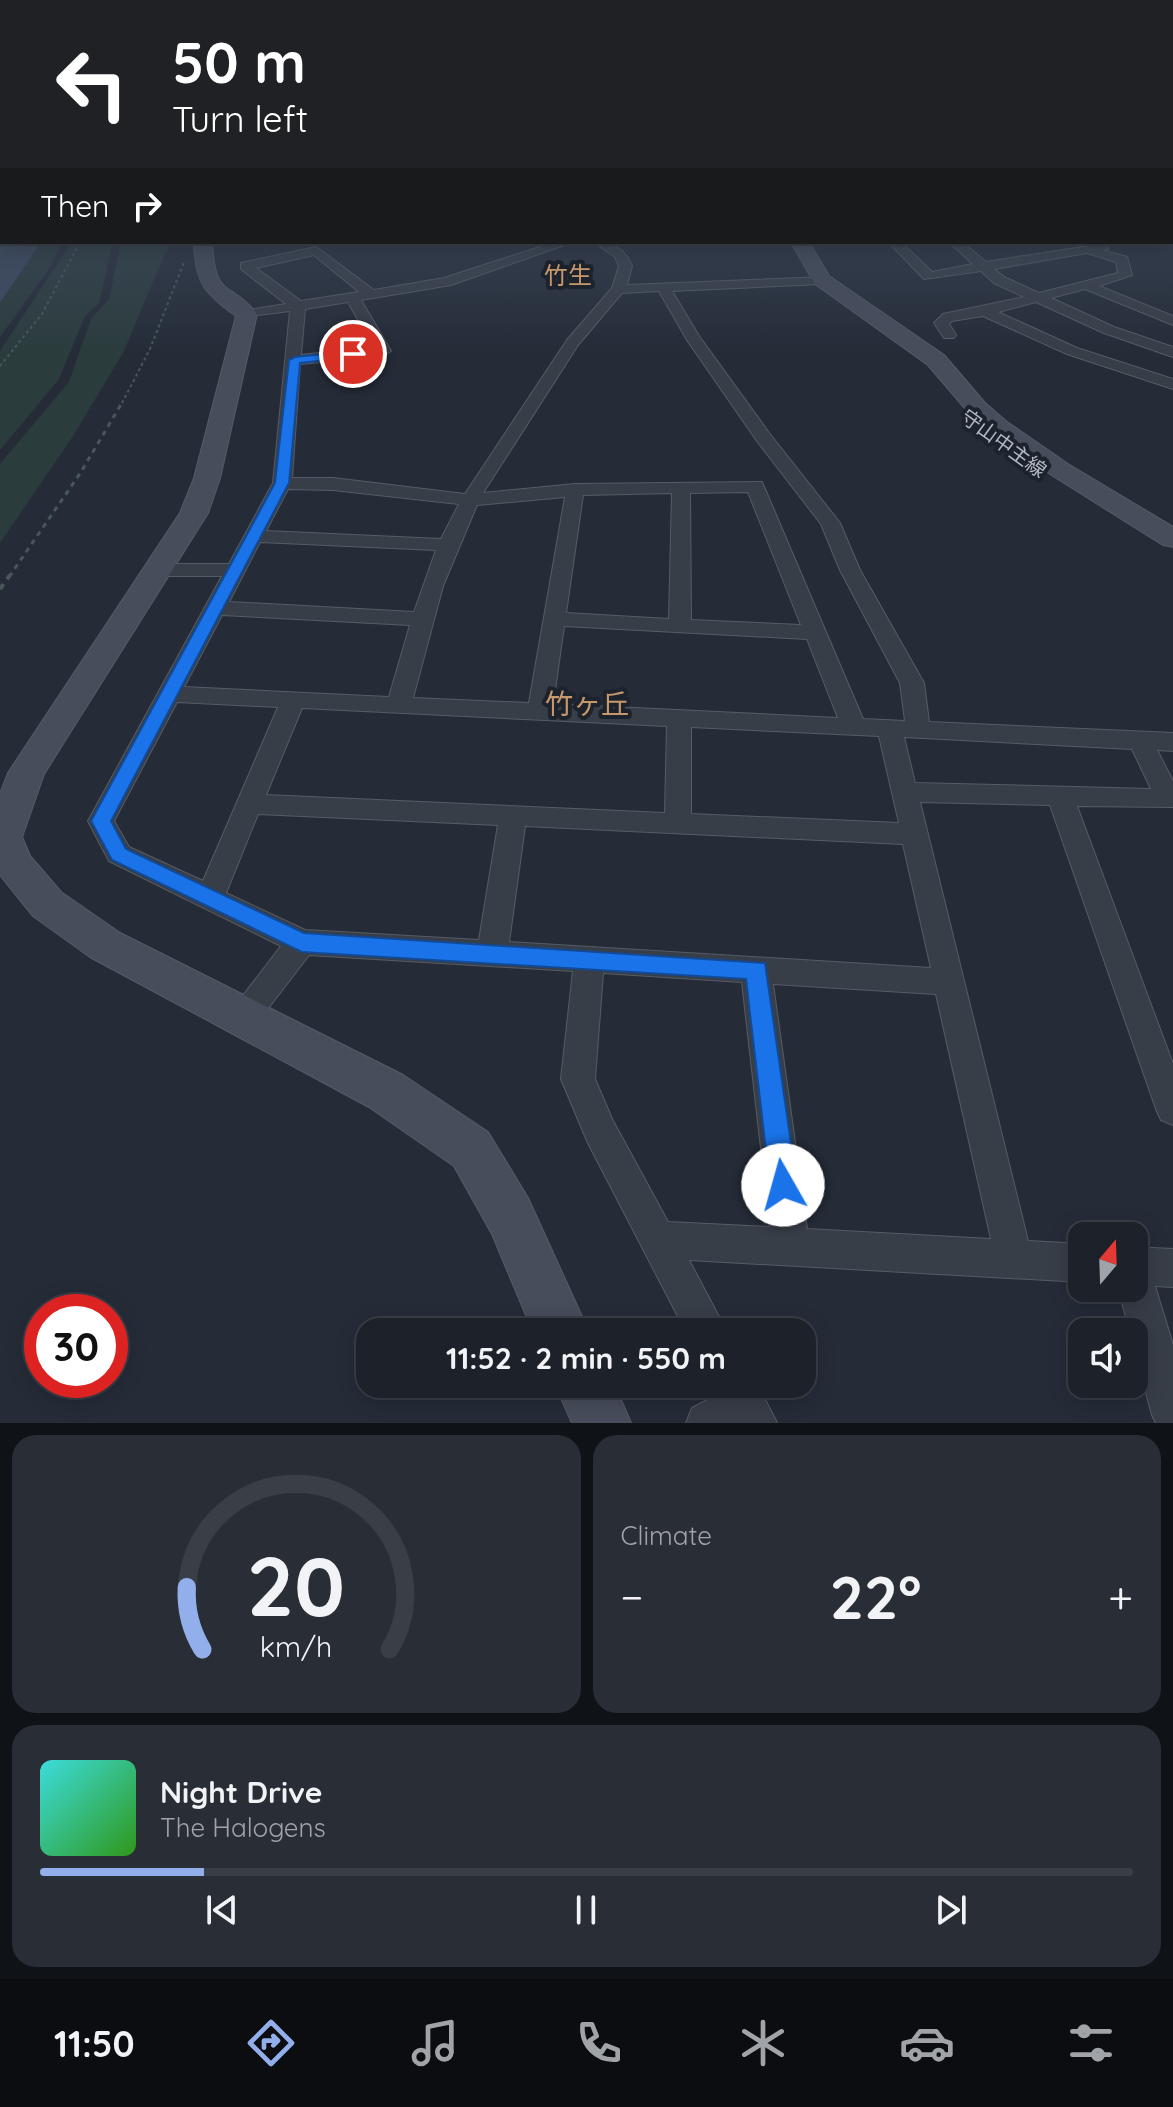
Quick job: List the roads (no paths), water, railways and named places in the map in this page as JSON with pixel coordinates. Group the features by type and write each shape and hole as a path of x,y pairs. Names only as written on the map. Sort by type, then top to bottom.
{"street":[{"path":"194,251 203,274 217,291 247,314 446,282 561,244"},
{"path":"399,705 421,619 448,545 471,500 572,343 621,289 627,270 623,257 603,244"},
{"name":"守山中主線","path":"801,244 822,280 936,360 977,408 999,427 1059,469 1173,539"},
{"path":"896,244 929,276 1091,250 1108,244"},
{"path":"957,244 999,280 1109,330 1173,351 1168,382 1072,351 985,311"},
{"path":"1019,244 1037,259"},
{"path":"949,335 941,323 948,317 985,311 1125,275 1122,260 1091,250"},
{"path":"298,306 246,266 316,251 372,295"},
{"path":"621,289 822,280"},
{"path":"1086,285 1173,321"},
{"path":"664,289 692,337 763,437 830,523 857,583 912,683 904,729 905,792 1014,1260"},
{"path":"295,360 383,351 353,298"},
{"name":"守山中主線","path":"856,304 920,363 958,411 981,430 1173,556"},
{"path":"298,306 282,483 101,821 119,854 302,942 949,982"},
{"path":"247,314 207,478 194,513 26,773 3,837 14,864 47,904 105,945 386,1091 471,1149 510,1216 555,1318"},
{"path":"282,483 333,484 471,500 575,490 755,486 854,727"},
{"path":"680,626 681,487"},
{"path":"540,712 575,490"},
{"path":"254,536 448,545"},
{"path":"158,570 236,570"},
{"path":"216,608 421,619"},
{"path":"554,619 815,633"},
{"path":"169,694 1173,742"},
{"path":"210,897 293,701"},
{"path":"678,824 679,719"},
{"path":"905,792 1169,799 1140,740"},
{"path":"1060,796 1173,1109"},
{"path":"251,804 915,834"},
{"path":"492,954 513,817"},
{"path":"242,1018 302,942"},
{"path":"589,960 578,1079 600,1131 700,1318"},
{"path":"756,970 791,1247"},
{"path":"658,1240 1068,1262"},
{"path":"1148,1267 1173,1268"},
{"path":"1141,1302 1173,1415"},
{"path":"590,1398 602,1423"},
{"path":"707,1423 745,1403"}],"water":[{"path":"2,244 40,244 0,303"}],"district":[{"name":"竹生","path":"568,275"},
{"name":"竹ヶ丘","path":"587,703"}]}
